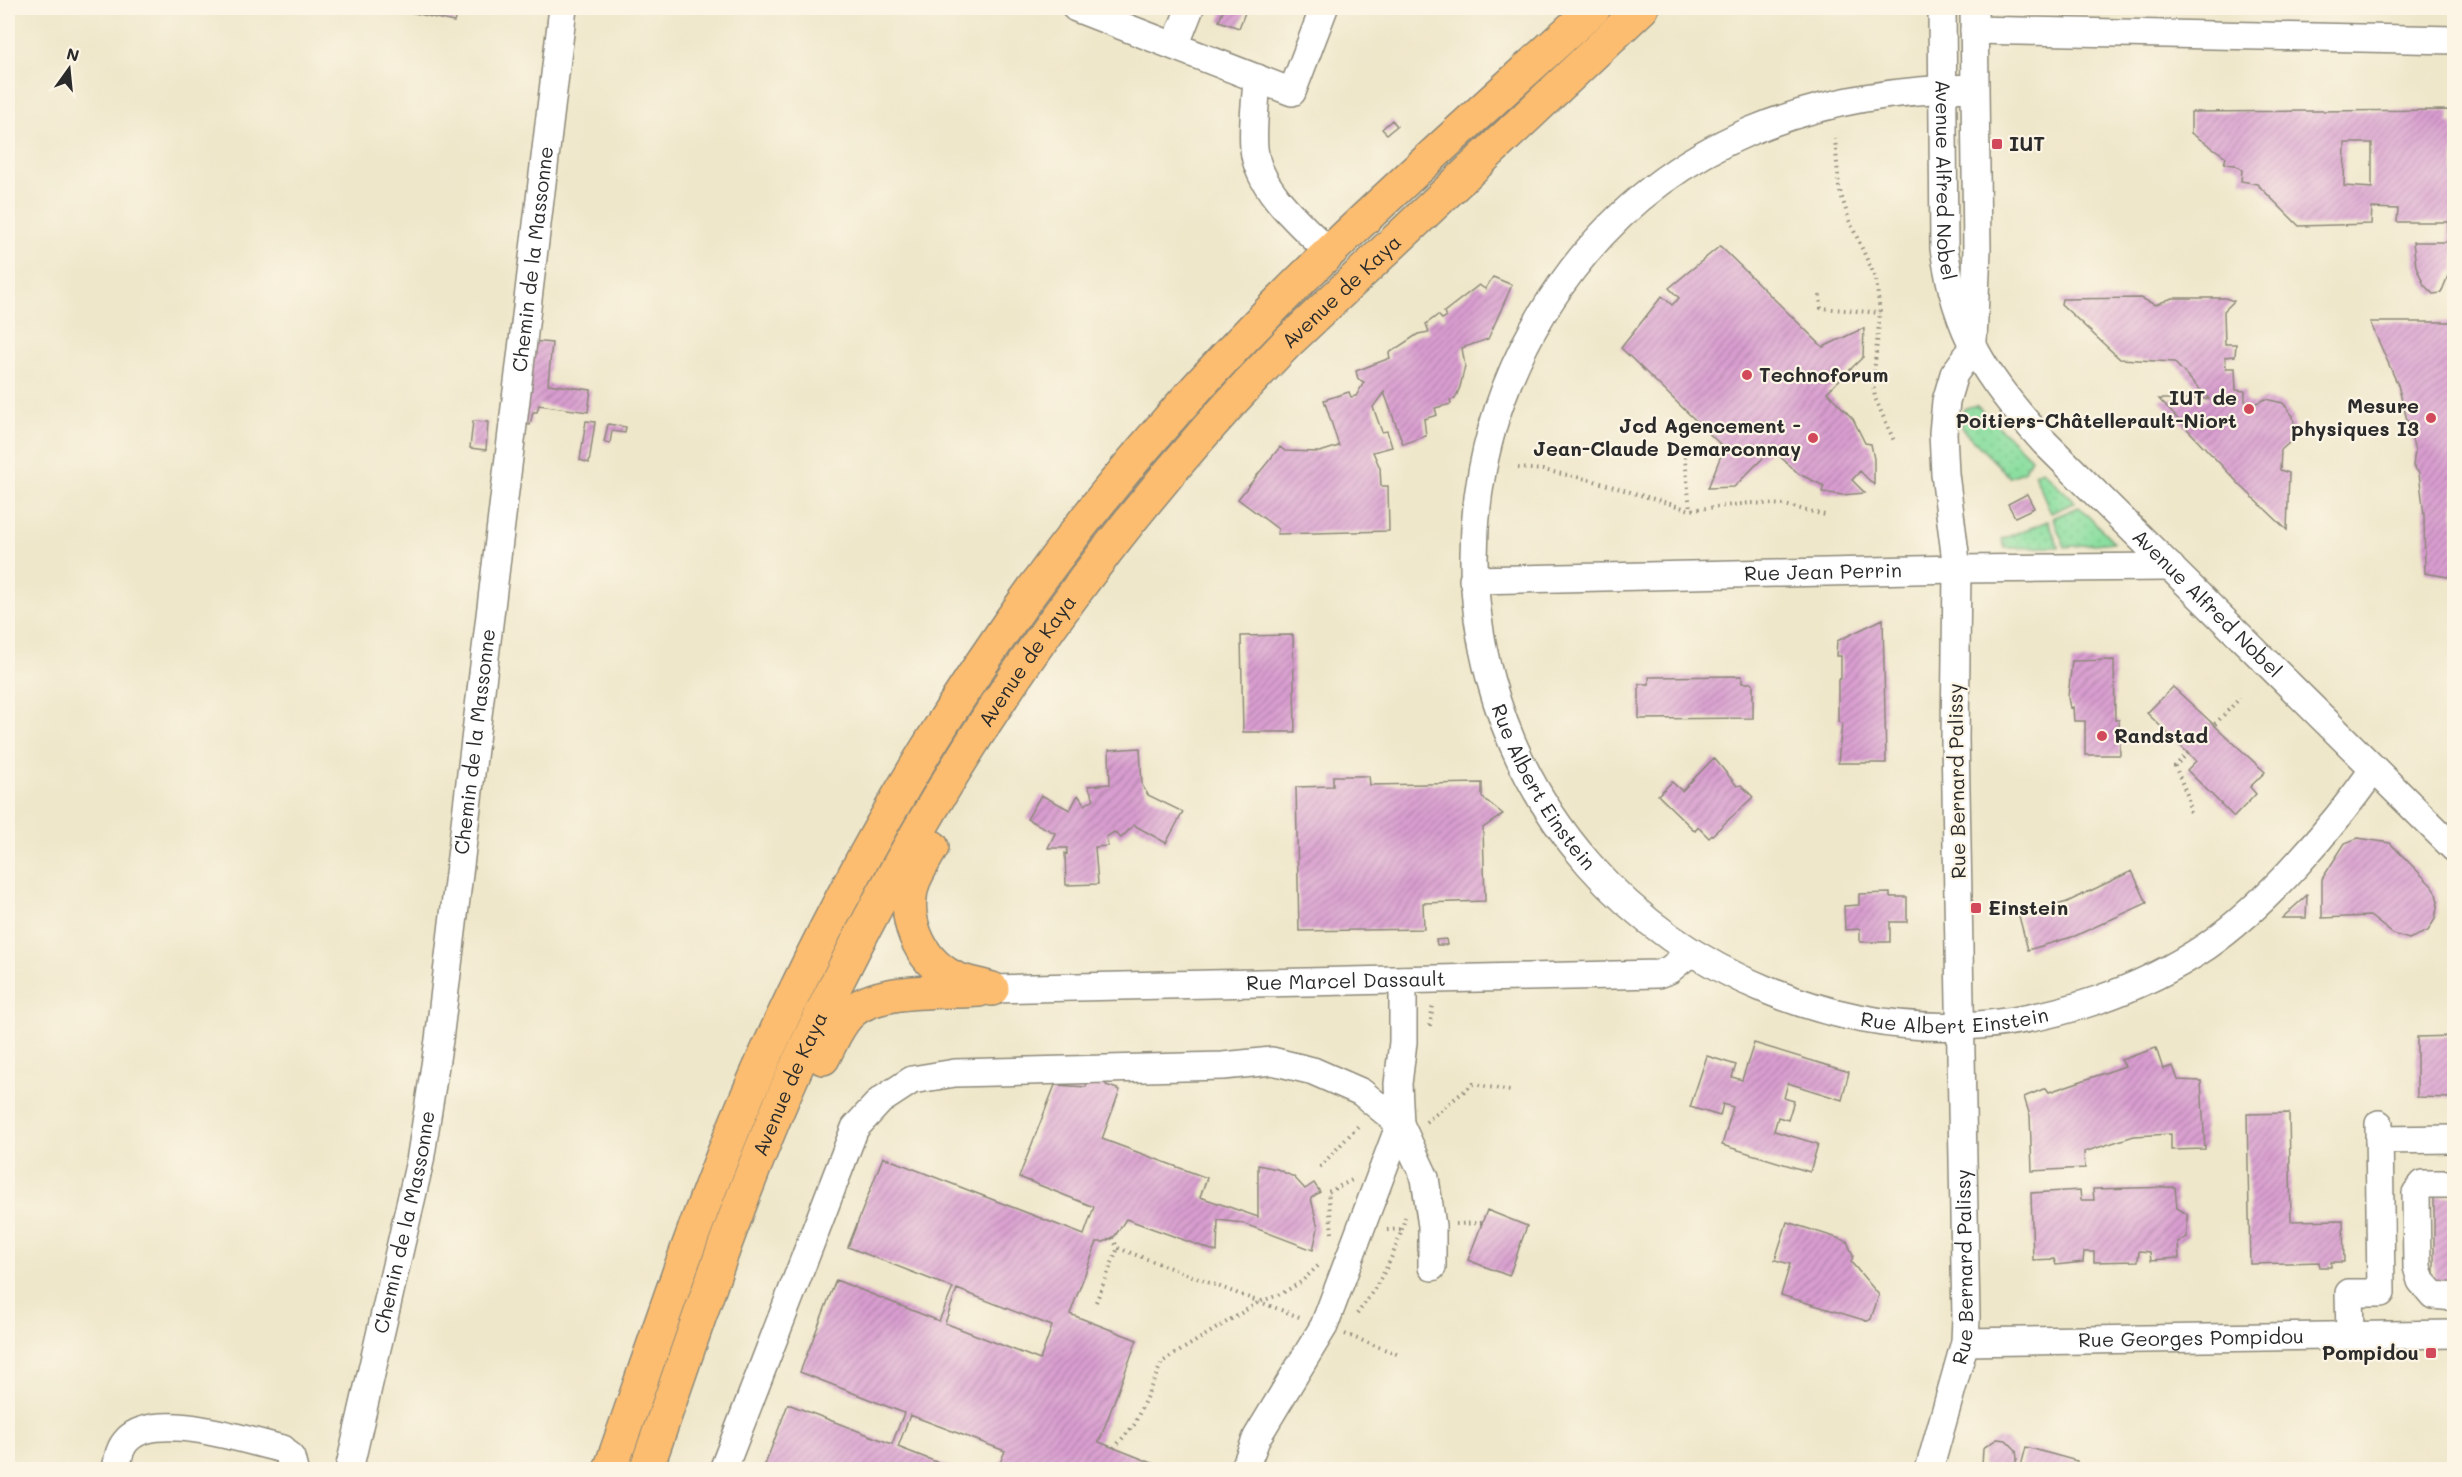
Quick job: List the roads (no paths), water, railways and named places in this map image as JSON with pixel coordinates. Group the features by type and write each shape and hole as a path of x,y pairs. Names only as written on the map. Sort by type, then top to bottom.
{"main road":[{"name":"Avenue de Kaya","path":"610,1470 685,1254 745,1103 818,947 865,857 917,767 999,639 1108,492 1208,375 1328,251 1594,8"},
{"name":"Avenue de Kaya","path":"646,1470 751,1179 801,1058 848,960 945,784 985,720 1079,586 1185,452 1233,398 1287,343 1642,8"},
{"path":"992,989 952,978 924,954 911,922 910,902 914,881 996,735 1044,663 1233,398"},
{"path":"711,1288 836,1031 850,1013 870,1001 894,995 992,989"}],"street":[{"name":"Chemin de la Massonne","path":"349,1470 418,1172 439,1040 563,8"},
{"path":"1076,8 1292,92 1324,8"},
{"path":"1175,46 1190,8"},
{"name":"Avenue Alfred Nobel","path":"1942,8 1944,248 1949,283 1958,315 1973,348 2004,398 2020,416 2454,848"},
{"path":"1974,19 2454,40"},
{"name":"Avenue Alfred Nobel","path":"1973,348 1977,250 1974,19"},
{"path":"1257,78 1253,150 1281,206 1328,251"},
{"name":"Rue Albert Einstein","path":"1974,88 1845,100 1785,117 1730,140 1678,169 1630,206 1596,240 1558,288 1528,336 1504,389 1479,480 1473,580 1484,654 1501,711 1533,787 1560,830 1594,871 1640,914 1691,952 1753,985 1791,1000 1848,1017 1904,1026 1961,1026 2004,1023 2085,1004 2147,979 2207,946 2259,903 2300,860 2374,769"},
{"name":"Rue Bernard Palissy","path":"1929,1470 1965,1342 1955,739 1957,569 1945,474 1943,433 1946,400 1954,374 1973,348"},
{"name":"Rue Jean Perrin","path":"1473,580 1957,569 2171,567"},
{"name":"Rue Marcel Dassault","path":"992,989 1658,974 1669,970 1691,952"},
{"path":"1403,980 1403,1042 1398,1084 1412,1119 1418,1157 1425,1178 1432,1226 1432,1267"},
{"path":"723,1470 855,1128 880,1101 912,1080 956,1073 1223,1066 1272,1061 1313,1071 1361,1092 1412,1119"},
{"path":"1244,1470 1257,1437 1324,1326 1412,1119"},
{"path":"2350,1335 2349,1293 2381,1293 2379,1132 2454,1139"},
{"path":"2453,1334 2453,1297 2433,1295 2421,1281 2418,1267 2416,1193 2423,1184 2454,1184"},
{"name":"Rue Georges Pompidou","path":"1965,1342 2453,1334"},
{"path":"116,1470 121,1448 129,1437 156,1426 176,1426 284,1449 291,1458 294,1470"}],"place":[{"name":"IUT","path":"1997,144"},
{"name":"Technoforum","path":"1747,375"},
{"name":"IUT de Poitiers-Châtellerault-Niort","path":"2249,409"},
{"name":"Mesure physiques I3","path":"2431,418"},
{"name":"Jcd Agencement - Jean-Claude Demarconnay","path":"1813,438"},
{"name":"Randstad","path":"2102,736"},
{"name":"Einstein","path":"1976,908"},
{"name":"Pompidou","path":"2431,1353"}]}
